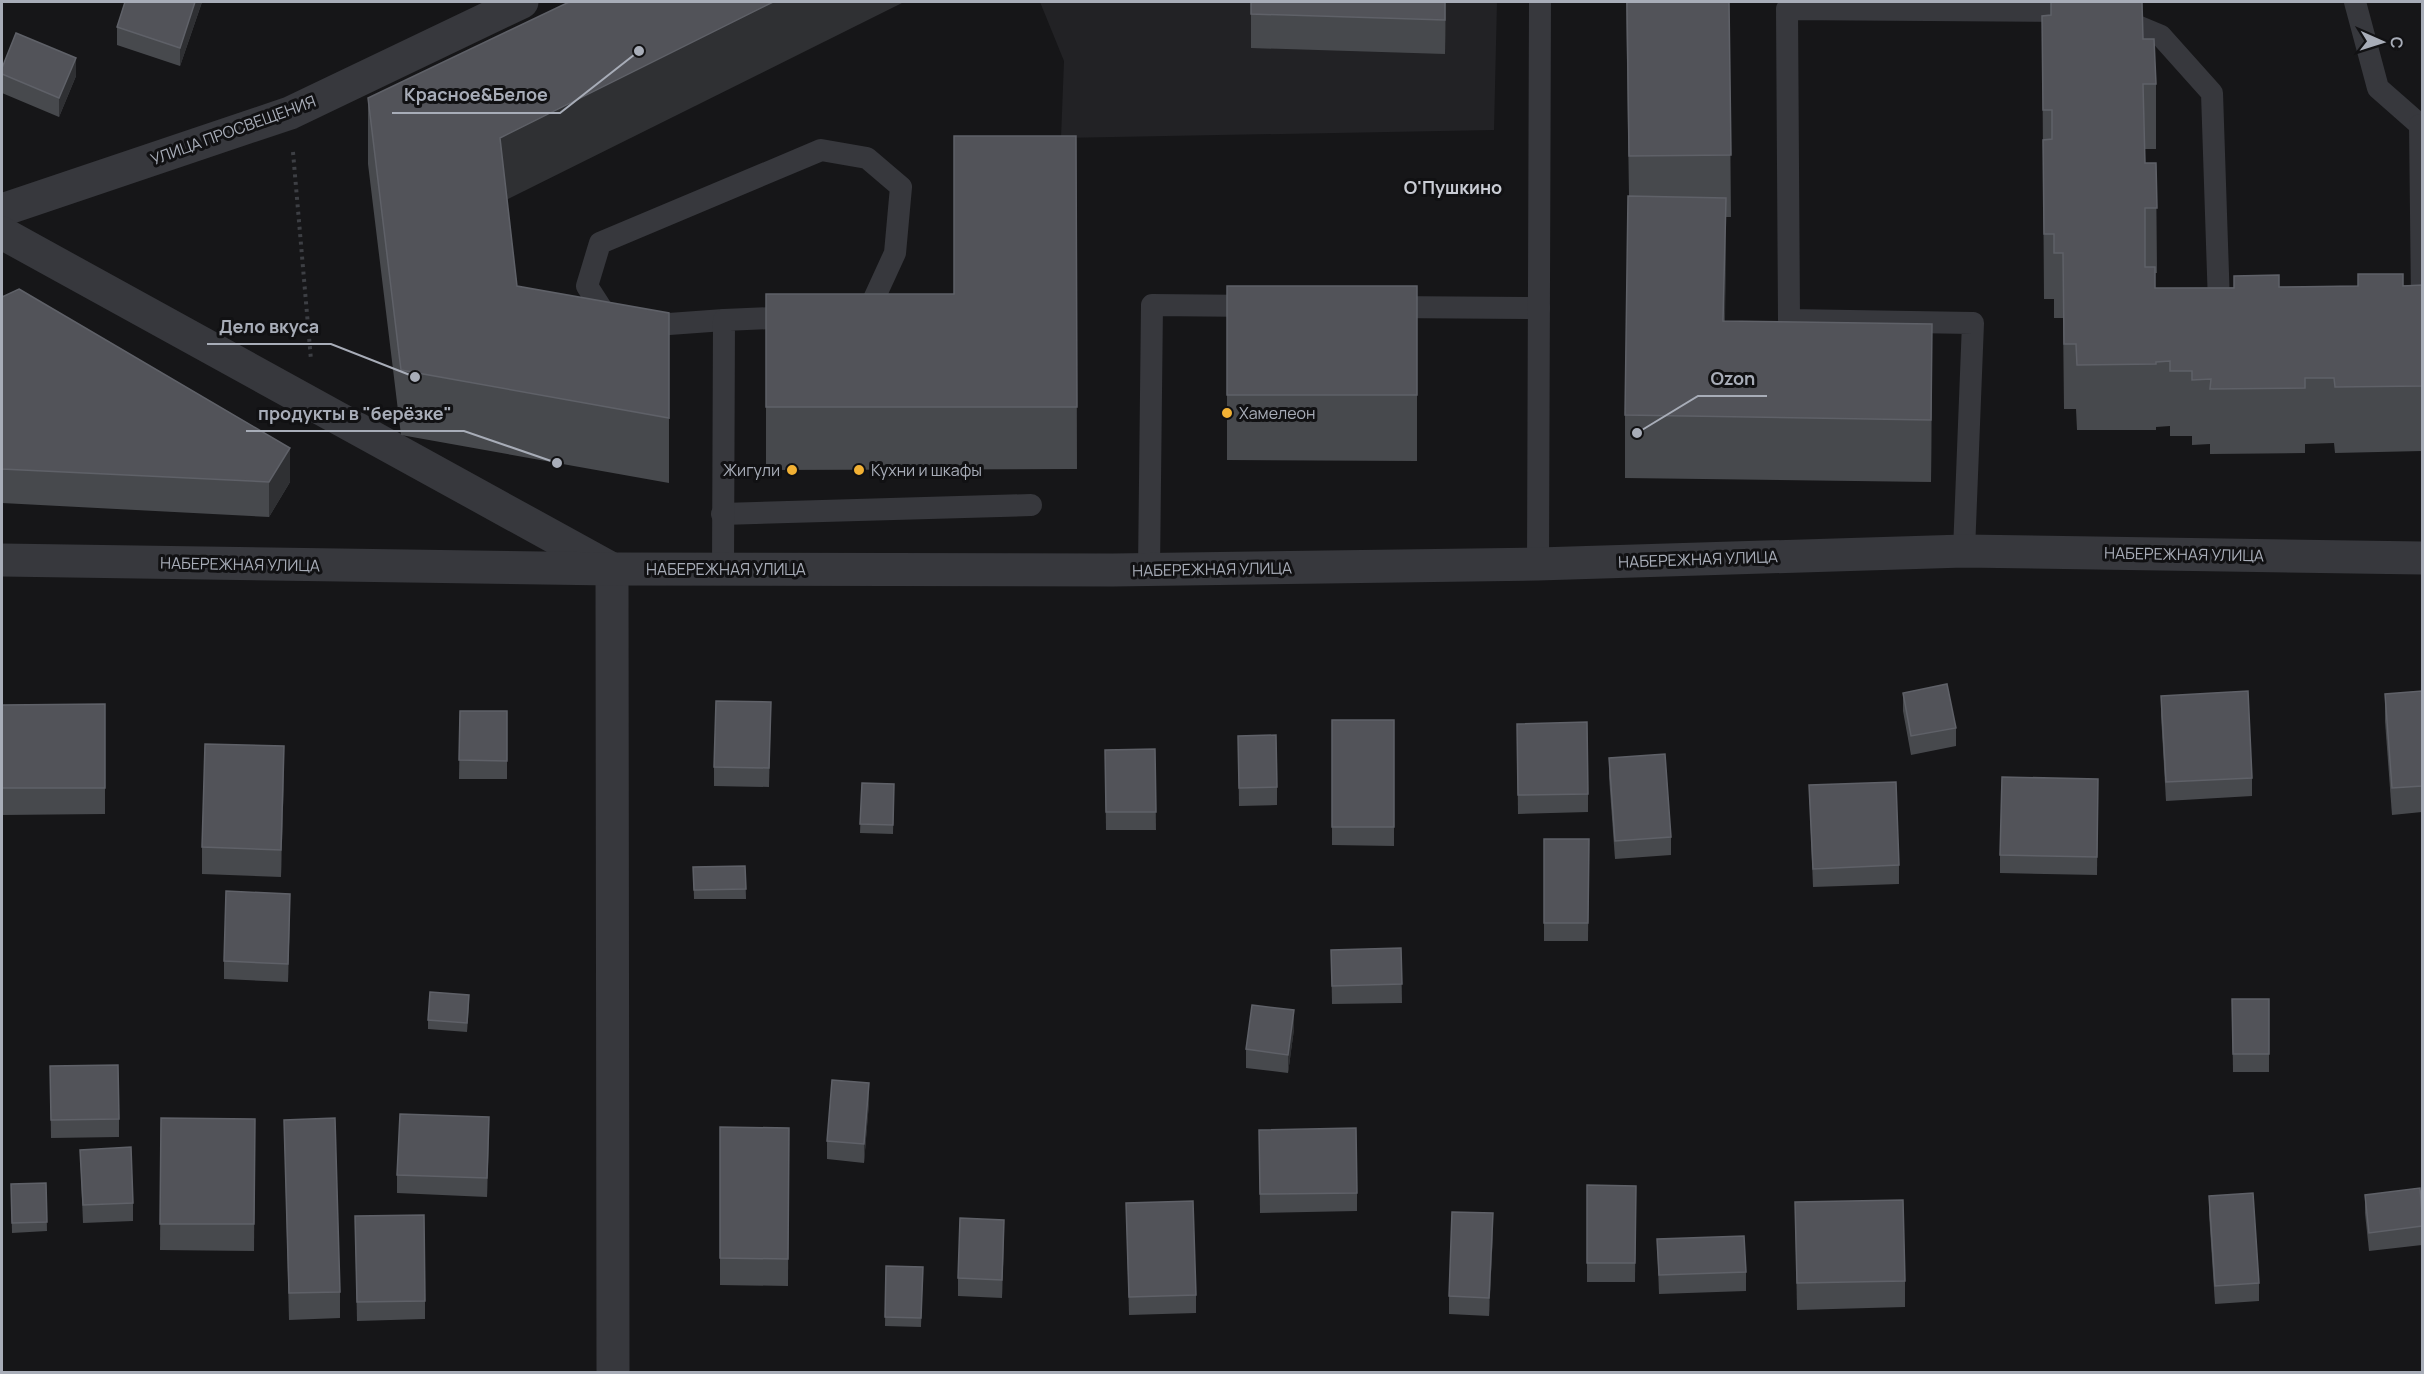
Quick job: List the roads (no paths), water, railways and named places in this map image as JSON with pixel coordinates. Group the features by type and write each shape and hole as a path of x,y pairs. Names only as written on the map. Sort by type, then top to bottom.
{"street":[{"name":"УЛИЦА ПРОСВЕЩЕНИЯ","path":"2,210 290,112 522,2"},
{"path":"2,233 612,569 613,1372"},
{"name":"НАБЕРЕЖНАЯ УЛИЦА","path":"2,560 612,569 1149,570 1538,564 1964,551 2422,558"}],"lane":[{"path":"1538,564 1540,2"},
{"path":"2355,2 2378,88 2421,125 2422,300 2386,301"},
{"path":"1964,551 1973,323 1789,321 1787,9 2101,6 2162,36 2212,93 2219,304 2255,303"},
{"path":"821,150 867,158 901,187 895,253 867,314 724,320 614,328 587,286 600,243 821,150"},
{"path":"1149,570 1152,304 1281,306"},
{"path":"1363,306 1539,308"},
{"path":"723,569 724,320"},
{"path":"722,514 1031,505"}],"place":[{"name":"Красное&Белое","path":"639,51"},
{"name":"Дело вкуса","path":"415,377"},
{"name":"Хамелеон","path":"1227,413"},
{"name":"Ozon","path":"1637,433"},
{"name":"продукты в \"берёзке\"","path":"557,463"},
{"name":"Жигули","path":"792,470"},
{"name":"Кухни и шкафы","path":"859,470"}],"district":[{"name":"О'Пушкино","path":"1453,187"}]}
